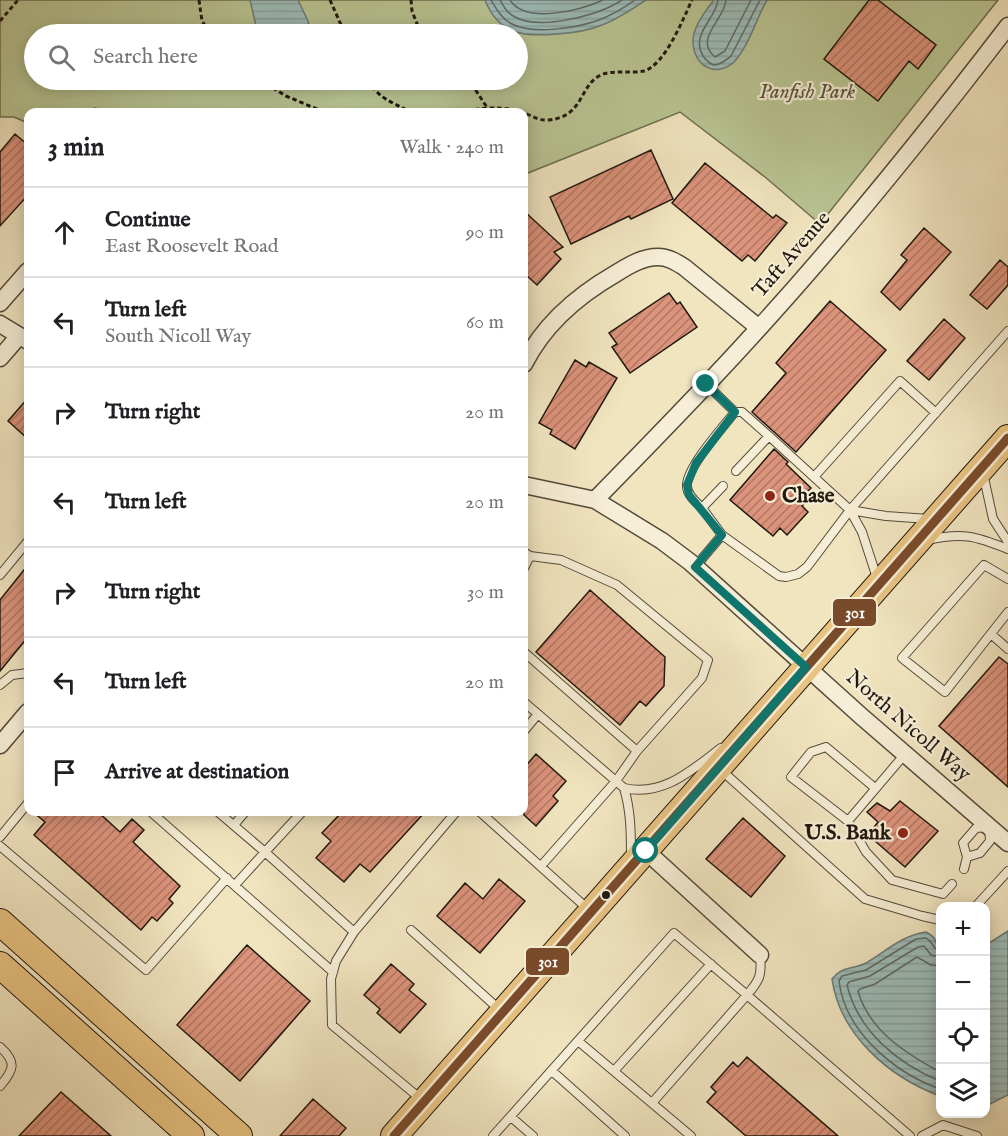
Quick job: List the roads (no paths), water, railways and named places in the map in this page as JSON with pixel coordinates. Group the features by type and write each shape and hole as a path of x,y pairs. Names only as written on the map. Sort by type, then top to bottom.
{"main road":[{"path":"394,1136 1008,438"},
{"path":"0,921 239,1136"},
{"path":"0,965 191,1136"}],"street":[{"name":"Taft Avenue","path":"595,501 759,328 869,201 1008,26"},
{"path":"528,357 541,336 573,302 596,285 646,259 659,257 672,260 684,267 759,328"},
{"path":"0,303 24,276"},
{"path":"0,324 24,339 0,358"},
{"name":"North Nicoll Way","path":"528,486 595,501 662,541 695,567 1008,843"},
{"path":"0,745 24,717"},
{"path":"639,860 760,955"}],"lane":[{"path":"735,412 696,463 687,485 689,495 722,535 779,576 798,574 807,567 850,510 1008,331"},
{"path":"814,477 900,381 936,413"},
{"path":"706,384 735,412 742,412 850,510 862,532 879,585"},
{"path":"736,471 769,436"},
{"path":"981,468 993,519 1008,542"},
{"path":"702,508 723,486"},
{"path":"850,510 886,516 936,520"},
{"path":"695,567 722,535"},
{"path":"915,543 948,535 974,536 1008,549"},
{"path":"0,575 24,546"},
{"path":"528,554 561,560 617,585 708,660 702,678 637,751 616,781 541,866"},
{"path":"1008,579 984,564 902,658 945,692 1008,612"},
{"path":"991,634 1008,649"},
{"path":"528,656 637,751"},
{"path":"0,685 12,675 24,674"},
{"path":"528,705 624,788 640,791 664,786 688,772 762,718"},
{"path":"528,725 538,714"},
{"path":"875,788 826,747 811,752 791,777 848,821 866,852 892,880 943,894 952,884"},
{"path":"848,821 905,754"},
{"path":"719,768 865,899 936,919"},
{"path":"624,788 639,860"},
{"path":"0,837 24,808"},
{"path":"156,816 333,972"},
{"path":"223,816 354,933"},
{"path":"234,825 242,816"},
{"path":"235,885 298,816"},
{"path":"424,1102 332,1025 331,978 336,961 354,933 453,816"},
{"path":"485,816 591,912"},
{"path":"964,869 967,857 963,843 976,828 989,827 990,841 980,853 967,857"},
{"path":"0,846 146,970 227,878"},
{"path":"980,902 1008,871"},
{"path":"411,930 503,1013"},
{"path":"494,1136 674,933 910,1136"},
{"path":"652,1103 757,983 762,971 760,955"},
{"path":"614,1071 711,964"},
{"path":"579,1041 691,1136"},
{"path":"0,1047 10,1057 12,1063 9,1075 0,1086"},
{"path":"552,1071 625,1136"},
{"path":"511,1117 533,1136"},
{"path":"922,1136 943,1125 977,1136"}],"water":[{"path":"250,0 298,0 308,24 256,24"},
{"path":"485,0 646,0 614,20 591,29 545,35 528,34 528,24 502,24 491,12"},
{"path":"714,0 767,0 739,56 727,67 720,69 706,67 701,63 693,41 697,25"},
{"path":"1008,931 1008,1095 990,1104 990,956 990,942"},
{"path":"926,932 936,942 936,1094 903,1078 870,1051 856,1036 837,999 832,979 840,972 866,963 902,940"}],"place":[{"name":"Chase","path":"770,496"},
{"name":"U.S. Bank","path":"903,833"}],"park label":[{"name":"Panfish Park","path":"807,92"}]}
